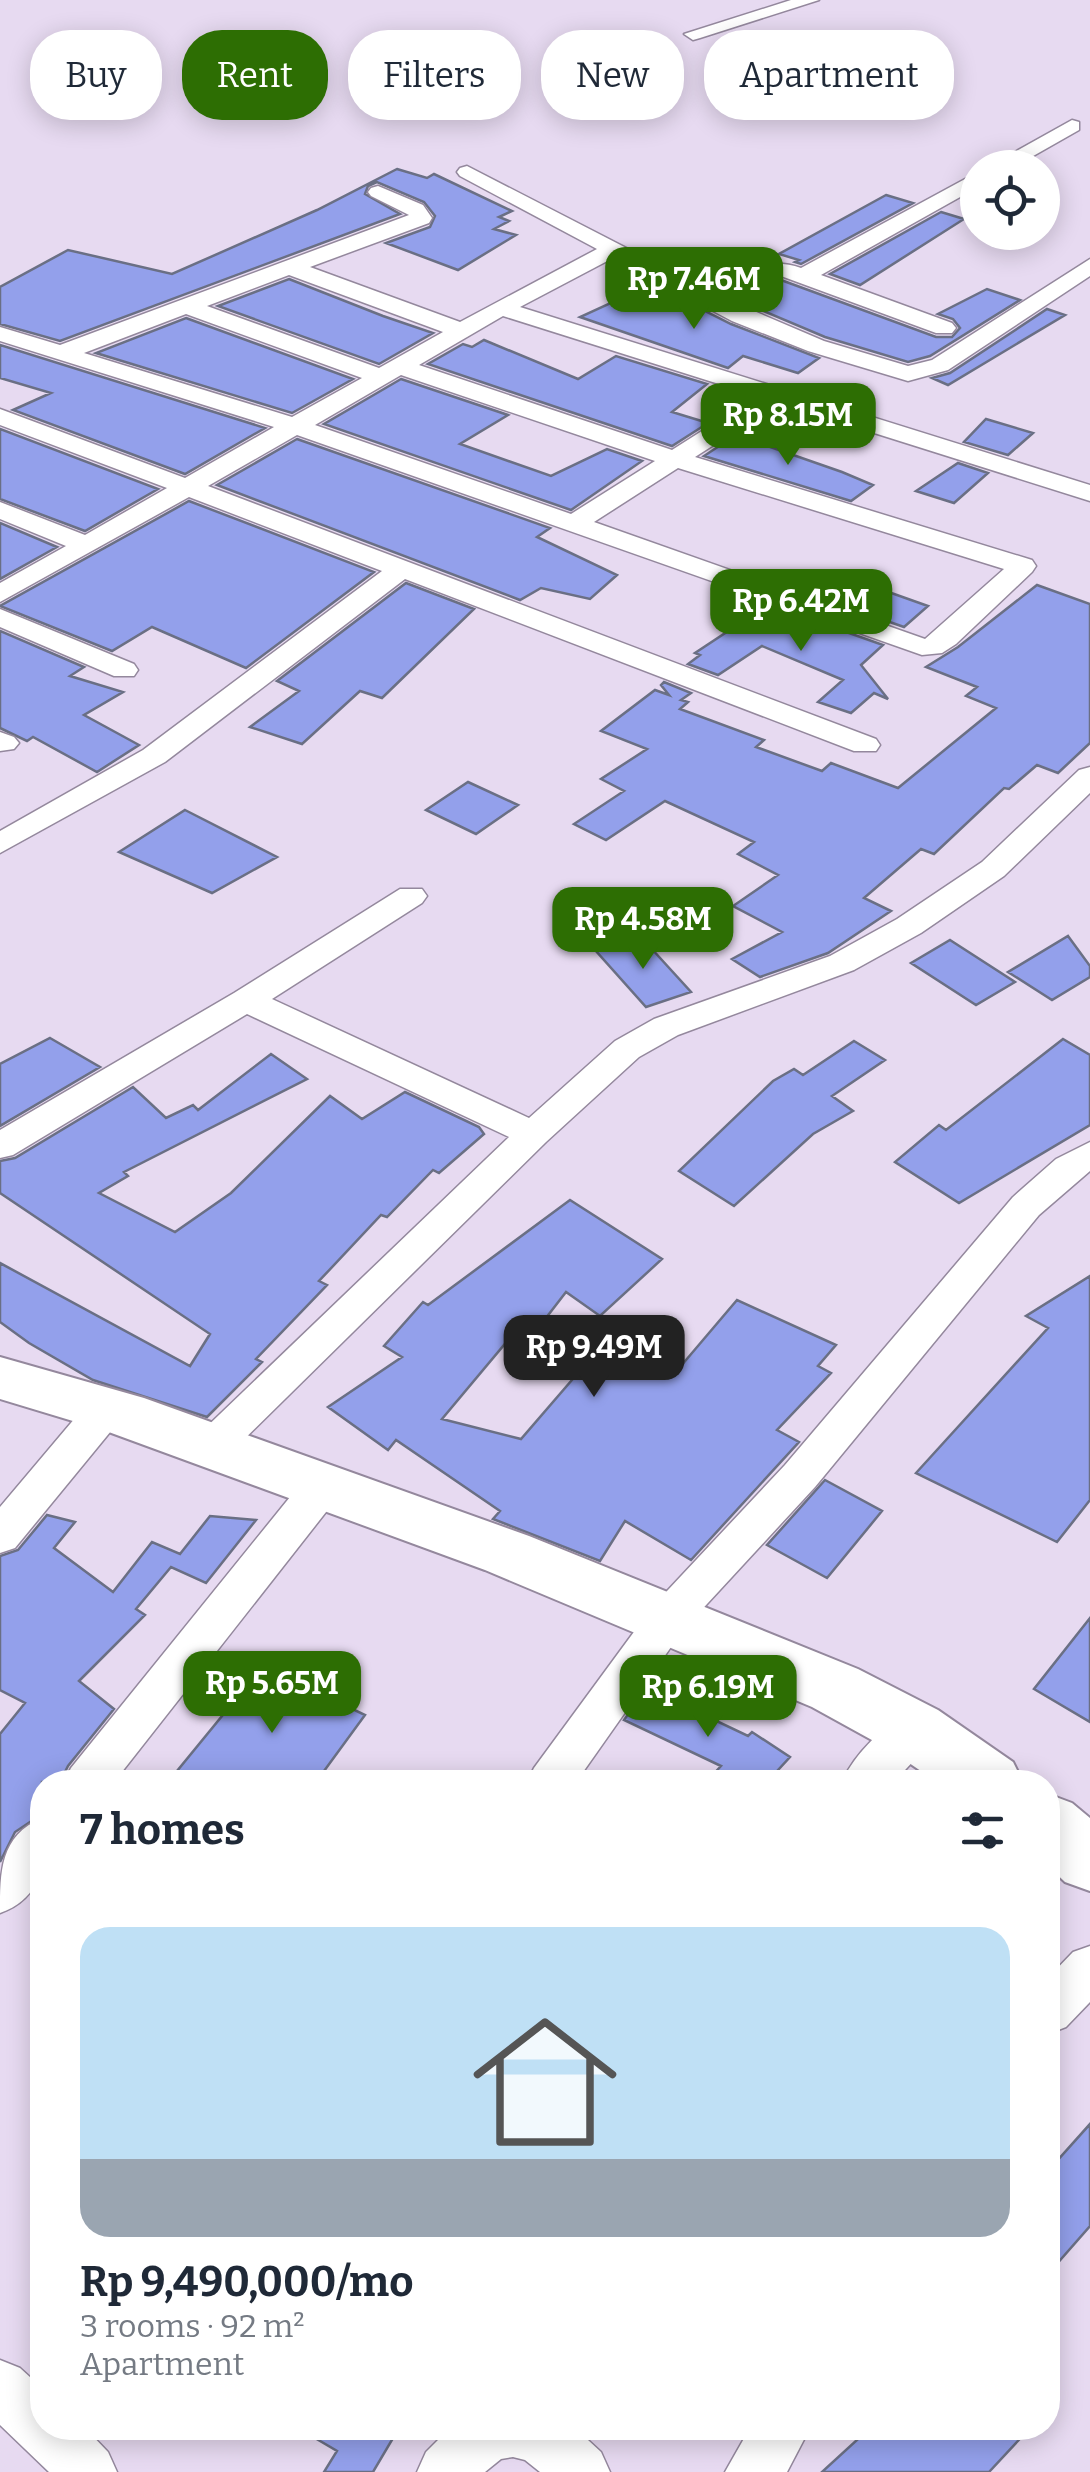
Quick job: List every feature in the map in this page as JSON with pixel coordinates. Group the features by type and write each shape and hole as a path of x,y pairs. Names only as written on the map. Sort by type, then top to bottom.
{"highway":[{"path":"0,1378 106,1409 507,1553 835,1688 914,1730 972,1770"},
{"path":"1060,1834 1090,1860"}],"street":[{"path":"694,34 810,0"},
{"path":"1029,150 1072,126"},
{"path":"467,172 703,297 816,346 916,374 940,366 1090,266"},
{"path":"803,276 960,188"},
{"path":"64,352 190,308 421,218 416,210 378,192"},
{"path":"0,594 500,308 610,251"},
{"path":"293,269 463,331"},
{"path":"703,297 764,270 782,269 944,328"},
{"path":"0,334 295,426 926,648 946,638 1023,566 190,308"},
{"path":"500,308 1090,493"},
{"path":"572,525 774,396"},
{"path":"0,416 865,746"},
{"path":"0,510 84,544"},
{"path":"0,844 154,756 403,568"},
{"path":"0,617 124,670"},
{"path":"210,1448 533,1134 626,1049 657,1032 842,963 909,926 993,869 1090,776"},
{"path":"0,1146 246,1000 411,896"},
{"path":"246,1000 533,1134"},
{"path":"559,1770 668,1618 800,1476 1026,1206 1090,1154"},
{"path":"0,1536 106,1409"},
{"path":"97,1770 322,1487"},
{"path":"876,1770 914,1730"},
{"path":"0,1892 30,1854"},
{"path":"1060,1999 1090,1968"},
{"path":"0,2388 30,2414"},
{"path":"57,2440 88,2472"},
{"path":"446,2472 478,2440"},
{"path":"548,2440 581,2472"},
{"path":"754,2472 774,2440"}],"building":[{"path":"397,169 427,178 434,174 512,211 499,217 509,221 494,229 516,235 458,270 386,243 430,227 435,216 424,202 377,182 368,186 365,194 400,214 60,341 0,324 0,287 68,250 172,274 317,210"},
{"path":"886,195 913,203 801,264 779,254"},
{"path":"941,212 960,218 960,222 860,285 830,274"},
{"path":"289,279 433,333 379,364 218,306"},
{"path":"781,280 936,337 952,337 960,328 953,319 938,314 987,289 1020,300 930,356 908,362 825,337 730,297 763,282"},
{"path":"641,289 693,305 819,358 798,373 743,356 728,368 580,317"},
{"path":"1047,309 1065,315 948,385 932,378 950,373"},
{"path":"186,318 353,379 292,413 96,353"},
{"path":"484,340 578,379 616,356 707,384 672,412 708,423 672,446 428,364 463,344 472,347"},
{"path":"0,345 265,428 185,474 13,410 51,393 0,378"},
{"path":"401,379 508,415 460,444 551,476 607,449 642,461 571,510 324,424"},
{"path":"986,419 1033,433 1008,455 964,442"},
{"path":"0,429 158,489 85,531 0,499"},
{"path":"736,435 873,485 851,501 704,456"},
{"path":"297,439 550,528 537,537 617,575 590,599 541,588 520,600 217,485"},
{"path":"958,463 988,473 954,503 916,491"},
{"path":"189,501 374,572 246,668 152,627 112,651 0,606"},
{"path":"0,523 57,547 0,579"},
{"path":"835,573 928,606 904,627 807,593"},
{"path":"406,583 474,609 382,698 360,691 302,744 250,727 299,691 277,681"},
{"path":"1037,585 1090,604 1090,743 1058,773 1037,765 1009,789 1004,788 934,854 921,849 864,898 891,911 828,953 760,977 732,959 782,932 733,906 778,875 738,854 754,842 665,801 606,840 574,824 624,791 601,779 647,749 601,731 655,690 669,695 661,685 664,682 691,693 681,700 688,702 680,709 764,740 756,747 822,771 831,763 898,788 996,708 966,696 977,687 926,667"},
{"path":"784,610 883,645 861,665 888,699 874,693 851,713 818,702 843,680 762,646 718,675 688,664 700,655 695,653 742,622 758,629"},
{"path":"0,631 84,667 70,676 123,692 84,715 139,745 97,772 33,737 27,741 0,728"},
{"path":"468,782 518,805 476,834 426,810"},
{"path":"185,810 277,857 212,893 119,852"},
{"path":"640,936 691,992 646,1007 596,951"},
{"path":"1068,936 1090,966 1090,977 1052,1000 1008,972"},
{"path":"950,940 1015,982 976,1005 911,963"},
{"path":"50,1038 100,1067 0,1126 0,1064"},
{"path":"1063,1039 1090,1055 1090,1125 959,1203 895,1162 939,1125 946,1130"},
{"path":"854,1041 885,1060 832,1096 853,1111 813,1134 734,1206 679,1171 773,1081 794,1069 803,1075"},
{"path":"271,1054 307,1079 124,1172 128,1176 99,1193 175,1232 231,1193 330,1096 362,1119 405,1092 479,1127 484,1134 439,1173 433,1170 387,1217 381,1215 319,1281 327,1285 256,1359 262,1362 207,1417 93,1380 0,1322 0,1263 190,1366 210,1334 0,1193 0,1161 15,1158 133,1087 166,1118 193,1105 198,1110"},
{"path":"570,1200 662,1259 600,1316 566,1292 532,1336 519,1327 442,1419 521,1439 609,1337 675,1373 737,1300 836,1345 818,1366 831,1373 777,1430 799,1442 691,1560 625,1521 600,1561 493,1519 500,1511 396,1440 388,1450 328,1407 402,1357 384,1346 423,1302 428,1305"},
{"path":"1090,1276 1090,1500 1057,1542 916,1473 1048,1328 1026,1316"},
{"path":"825,1480 882,1511 827,1578 767,1545"},
{"path":"47,1515 75,1522 54,1548 113,1592 152,1542 180,1554 210,1516 256,1520 206,1583 171,1567 136,1609 145,1615 79,1681 114,1709 66,1770 30,1770 30,1822 15,1832 0,1862 0,1734 25,1703 0,1690 0,1556 18,1550"},
{"path":"1090,1618 1090,1722 1034,1689"},
{"path":"263,1666 365,1715 325,1770 178,1770"},
{"path":"647,1688 748,1736 752,1732 790,1757 778,1770 717,1770 721,1766 624,1720"},
{"path":"1090,2124 1090,2226 1060,2260 1060,2158"},
{"path":"318,2440 392,2440 373,2472 324,2472 337,2451"},
{"path":"857,2440 1019,2440 989,2472 822,2472"}]}
